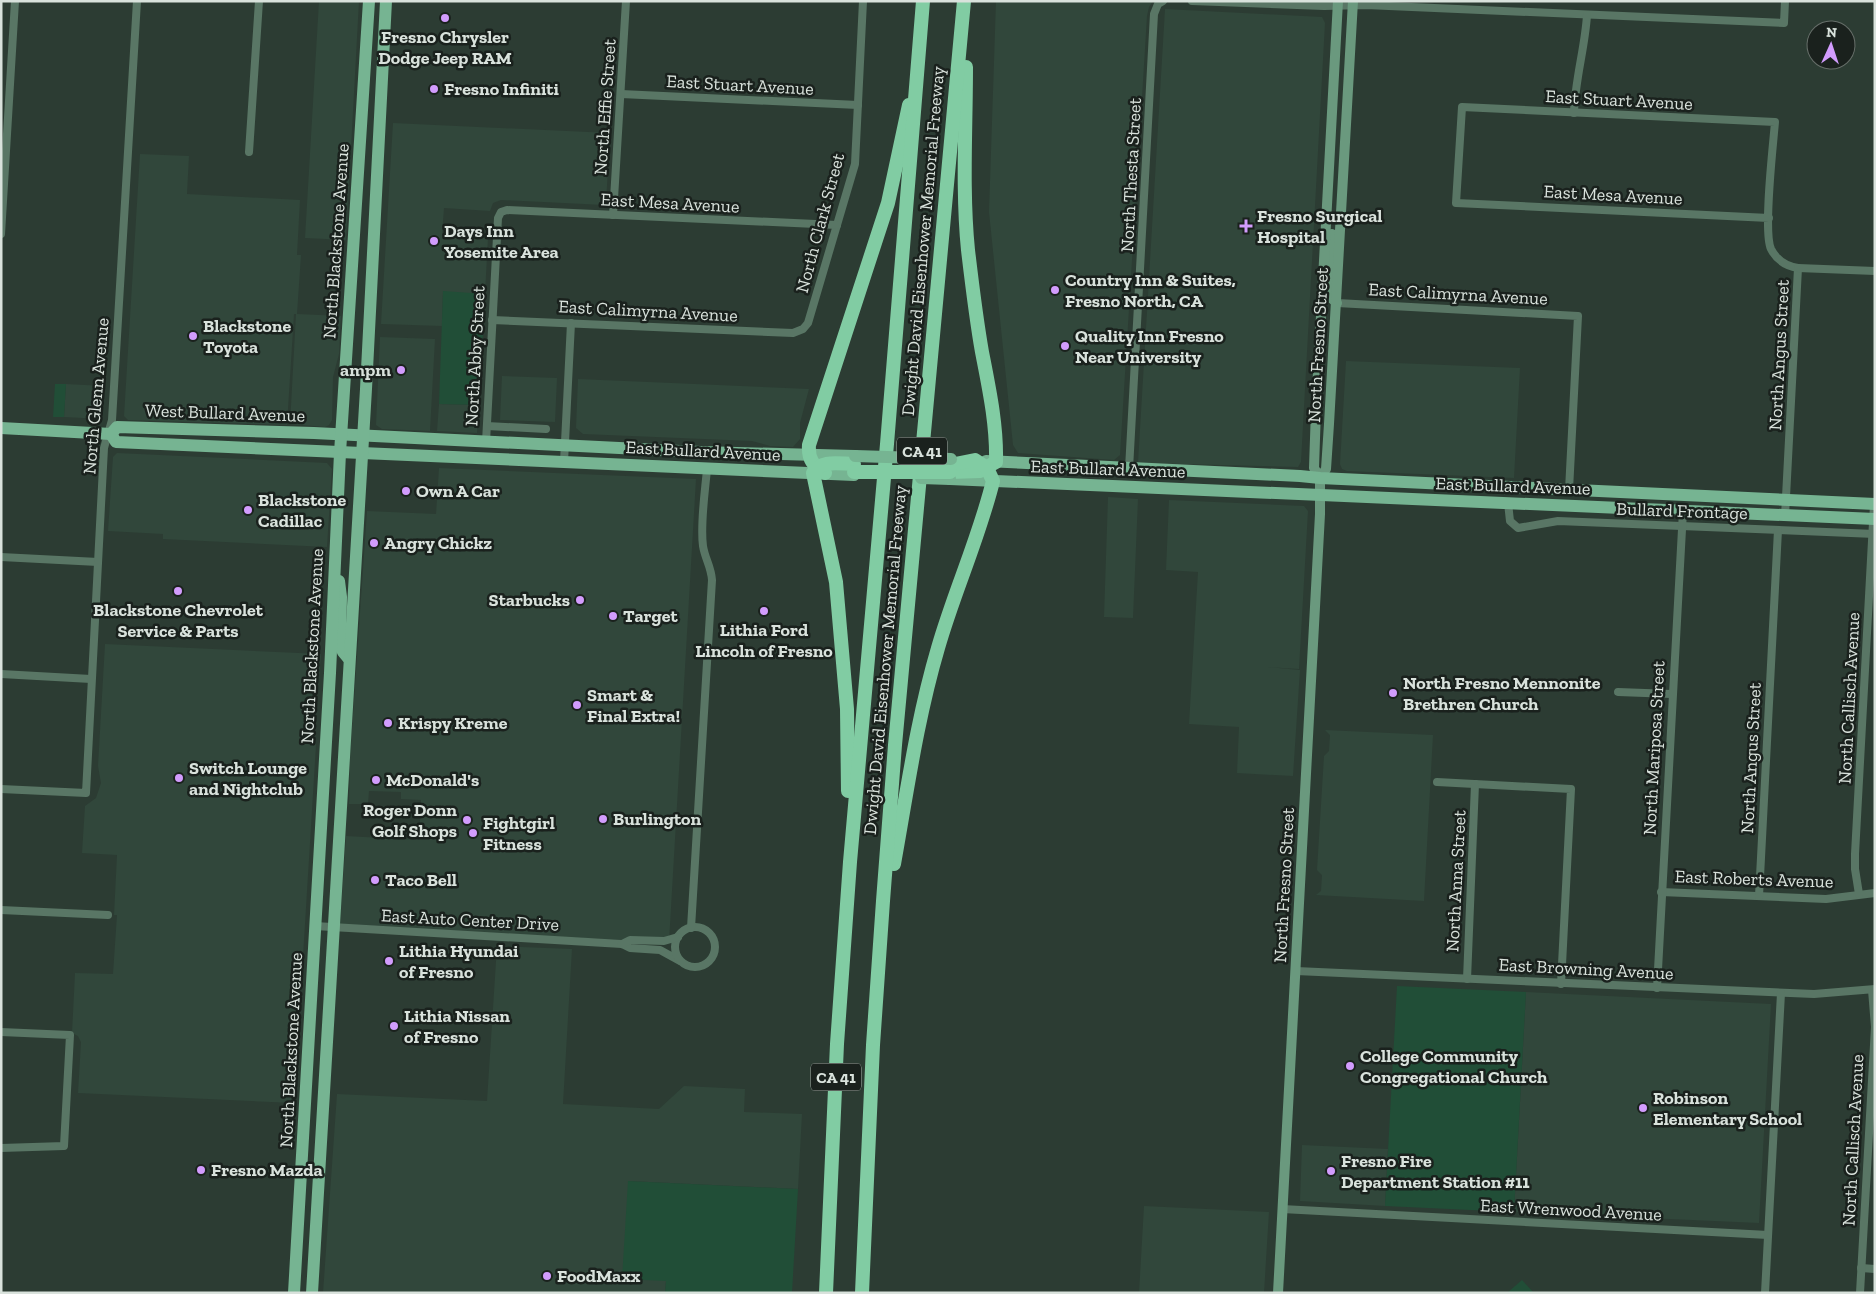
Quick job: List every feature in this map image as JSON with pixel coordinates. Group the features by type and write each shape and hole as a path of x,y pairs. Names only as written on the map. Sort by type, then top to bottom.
{"highway":[{"name":"Dwight David Eisenhower Memorial Freeway","path":"826,1293 837,1044 850,862 924,1"},
{"name":"Dwight David Eisenhower Memorial Freeway","path":"862,1293 873,1045 883,901 914,533 965,1"},
{"path":"883,901 891,878 928,682 948,615 993,481 991,465 997,448 978,328 968,248 965,191 965,1"},
{"path":"823,472 808,455 809,445 888,203 921,48"},
{"path":"950,469 974,460 991,465"},
{"path":"850,862 847,709 842,633 823,472 826,463 854,466 950,469 970,472 991,465"},
{"path":"823,472 854,466"}],"main road":[{"name":"North Blackstone Avenue","path":"294,1293 330,667 340,453 369,1"},
{"path":"378,1 378,18 384,41"},
{"name":"North Blackstone Avenue","path":"312,1293 348,658 363,436 386,1"},
{"name":"North Fresno Street","path":"1320,478 1326,469 1353,3"},
{"name":"North Fresno Street","path":"1278,1293 1320,496 1320,478 1314,468 1338,4"},
{"path":"1326,216 1330,218 1332,225 1331,298 1337,303"},
{"name":"West Bullard Avenue","path":"1,428 110,434 117,427 342,434"},
{"path":"151,444 171,437 220,438 231,430"},
{"name":"West Bullard Avenue","path":"110,434 116,442 340,453"},
{"name":"East Bullard Avenue","path":"342,434 565,446 808,455 854,466"},
{"name":"East Bullard Avenue","path":"340,453 706,469 823,472"},
{"name":"East Bullard Avenue","path":"991,465 1129,468 1874,504"},
{"name":"East Bullard Avenue","path":"950,469 993,481 1874,519"},
{"path":"1508,503 1517,496 1562,497 1566,496 1569,490"},
{"path":"335,541 341,598 340,645 342,652 348,658"},
{"path":"330,667 335,669 338,676 336,727 344,738"}],"street":[{"path":"1,234 15,1"},
{"name":"North Glenn Avenue","path":"1,789 86,793 104,449 110,434 112,420 137,1"},
{"path":"249,152 259,1"},
{"name":"North Effie Street","path":"613,215 626,1"},
{"name":"North Clark Street","path":"803,329 808,323 855,164 863,1"},
{"path":"1192,1 1462,5 1587,15 1784,24 1785,1"},
{"name":"North Thesta Street","path":"1129,468 1154,14 1161,3"},
{"path":"1574,112 1576,81 1585,38 1587,15"},
{"name":"East Stuart Avenue","path":"621,94 858,105"},
{"name":"East Stuart Avenue","path":"1456,203 1462,107 1775,122"},
{"name":"North Angus Street","path":"1775,122 1768,218 1769,242 1771,249 1780,262 1798,268 1785,516"},
{"name":"East Mesa Avenue","path":"1456,203 1768,218"},
{"name":"East Mesa Avenue","path":"501,212 507,210 837,225"},
{"name":"North Abby Street","path":"486,442 498,218 501,212"},
{"path":"1798,268 1875,271"},
{"name":"East Calimyrna Avenue","path":"1337,303 1578,316 1569,490"},
{"name":"East Calimyrna Avenue","path":"492,320 793,333 803,329"},
{"path":"564,462 572,323"},
{"path":"487,426 546,429"},
{"path":"691,928 712,580 703,538 706,469"},
{"name":"Bullard Frontage","path":"1508,503 1510,521 1518,528 1558,521 1874,534"},
{"name":"North Callisch Avenue","path":"1859,894 1855,854 1874,534 1874,504"},
{"name":"North Mariposa Street","path":"1657,988 1683,511"},
{"name":"North Angus Street","path":"1759,896 1778,530"},
{"path":"1,557 98,562"},
{"path":"1,674 91,678"},
{"path":"1618,692 1672,694"},
{"path":"1437,782 1571,789 1562,984"},
{"name":"North Anna Street","path":"1467,979 1475,784"},
{"name":"East Roberts Avenue","path":"1661,892 1826,899 1875,893"},
{"path":"1,910 108,915"},
{"name":"East Auto Center Drive","path":"315,926 622,944 630,948 660,950 680,960"},
{"path":"691,928 700,928 710,935 714,946 714,952 707,962 702,965 689,966 680,960 675,948 678,937 682,932 691,928"},
{"name":"East Auto Center Drive","path":"622,944 630,940 659,941 678,937"},
{"name":"East Browning Avenue","path":"1296,971 1781,993 1832,994 1873,990"},
{"name":"North Callisch Avenue","path":"1860,1293 1870,1173 1875,1027 1873,990"},
{"path":"1765,1293 1781,993"},
{"path":"1,1032 70,1035 64,1146 1,1148"},
{"name":"East Wrenwood Avenue","path":"1282,1210 1768,1235"},
{"path":"1861,1268 1875,1269"}],"shaded area":[{"path":"319,1 359,1 346,240 305,238"},
{"path":"996,1 1153,1 1147,16 1120,455 1114,460 1018,453 1013,445 989,212"},
{"path":"1165,9 1322,17 1325,23 1301,462 1298,467 1138,463"},
{"path":"393,123 610,133 606,203 604,205 501,200 493,203 490,211 444,208 442,235 488,238 485,294 443,292 442,326 381,324"},
{"path":"140,154 189,156 187,194 300,200 297,255 301,255 297,314 341,316 339,354 333,377 332,420 329,425 325,427 290,424 296,314 294,314 287,425 128,420 124,416"},
{"path":"380,337 435,339 430,431 382,429 376,425"},
{"path":"1346,361 1520,368 1514,478 1347,471 1342,469 1340,464"},
{"path":"502,376 557,378 555,422 500,420"},
{"path":"578,379 809,389 800,423 800,439 793,447 770,446 752,441 583,434 576,428"},
{"path":"66,384 104,386 102,419 64,417"},
{"path":"439,404 479,405 477,433 437,431"},
{"path":"117,453 327,463 332,469 327,547 163,539 163,534 108,531 113,457"},
{"path":"439,468 696,479 669,942 346,927 340,925 346,836 419,840 421,800 401,799 401,792 369,791 368,804 349,804 350,758 367,511 436,514"},
{"path":"1108,497 1138,499 1133,618 1104,617"},
{"path":"1169,500 1304,506 1308,511 1299,669 1267,667 1300,670 1293,776 1237,773 1239,727 1189,724 1198,572 1166,570"},
{"path":"105,644 321,654 314,734 316,745 294,1103 78,1093 81,1042 78,1036 72,1033 75,973 113,974 117,915 114,915 117,855 82,853 85,806 96,798 101,783 98,766"},
{"path":"1325,730 1433,735 1424,901 1316,895 1321,891 1322,875 1317,870 1324,756 1329,751 1330,735"},
{"path":"497,946 572,949 563,1104 659,1109 684,1086 745,1089 744,1112 802,1114 798,1189 628,1181 666,1281 665,1293 323,1293 337,1094 487,1101"},
{"name":"Robinson Elementary School","path":"1526,992 1771,1004 1759,1223 1514,1212"},
{"path":"1302,1145 1388,1149 1385,1206 1300,1201"},
{"path":"1144,1206 1269,1212 1264,1293 1139,1293"}],"green space":[{"path":"443,291 485,294 479,405 439,404"},
{"path":"55,384 66,384 64,417 53,417"},
{"path":"1397,986 1526,992 1514,1212 1385,1206"},
{"path":"628,1181 798,1189 792,1293 665,1293 666,1281 622,1279"},
{"path":"1522,1280 1534,1293 1507,1293"}],"place":[{"name":"Fresno Chrysler Dodge Jeep RAM","path":"445,18"},
{"name":"Fresno Infiniti","path":"434,89"},
{"name":"Fresno Surgical Hospital","path":"1246,226"},
{"name":"Days Inn Yosemite Area","path":"434,241"},
{"name":"Country Inn & Suites, Fresno North, CA","path":"1055,290"},
{"name":"Blackstone Toyota","path":"193,336"},
{"name":"Quality Inn Fresno Near University","path":"1065,346"},
{"name":"ampm","path":"401,370"},
{"name":"Own A Car","path":"406,491"},
{"name":"Blackstone Cadillac","path":"248,510"},
{"name":"Angry Chickz","path":"374,543"},
{"name":"Blackstone Chevrolet Service & Parts","path":"178,591"},
{"name":"Starbucks","path":"580,600"},
{"name":"Lithia Ford Lincoln of Fresno","path":"764,611"},
{"name":"Target","path":"613,616"},
{"name":"North Fresno Mennonite Brethren Church","path":"1393,693"},
{"name":"Smart & Final Extra!","path":"577,705"},
{"name":"Krispy Kreme","path":"388,723"},
{"name":"Switch Lounge and Nightclub","path":"179,778"},
{"name":"McDonald's","path":"376,780"},
{"name":"Burlington","path":"603,819"},
{"name":"Roger Donn Golf Shops","path":"467,820"},
{"name":"Fightgirl Fitness","path":"473,833"},
{"name":"Taco Bell","path":"375,880"},
{"name":"Lithia Hyundai of Fresno","path":"389,961"},
{"name":"Lithia Nissan of Fresno","path":"394,1026"},
{"name":"College Community Congregational Church","path":"1350,1066"},
{"name":"Robinson Elementary School","path":"1643,1108"},
{"name":"Fresno Mazda","path":"201,1170"},
{"name":"Fresno Fire Department Station #11","path":"1331,1171"},
{"name":"FoodMaxx","path":"547,1276"}]}
